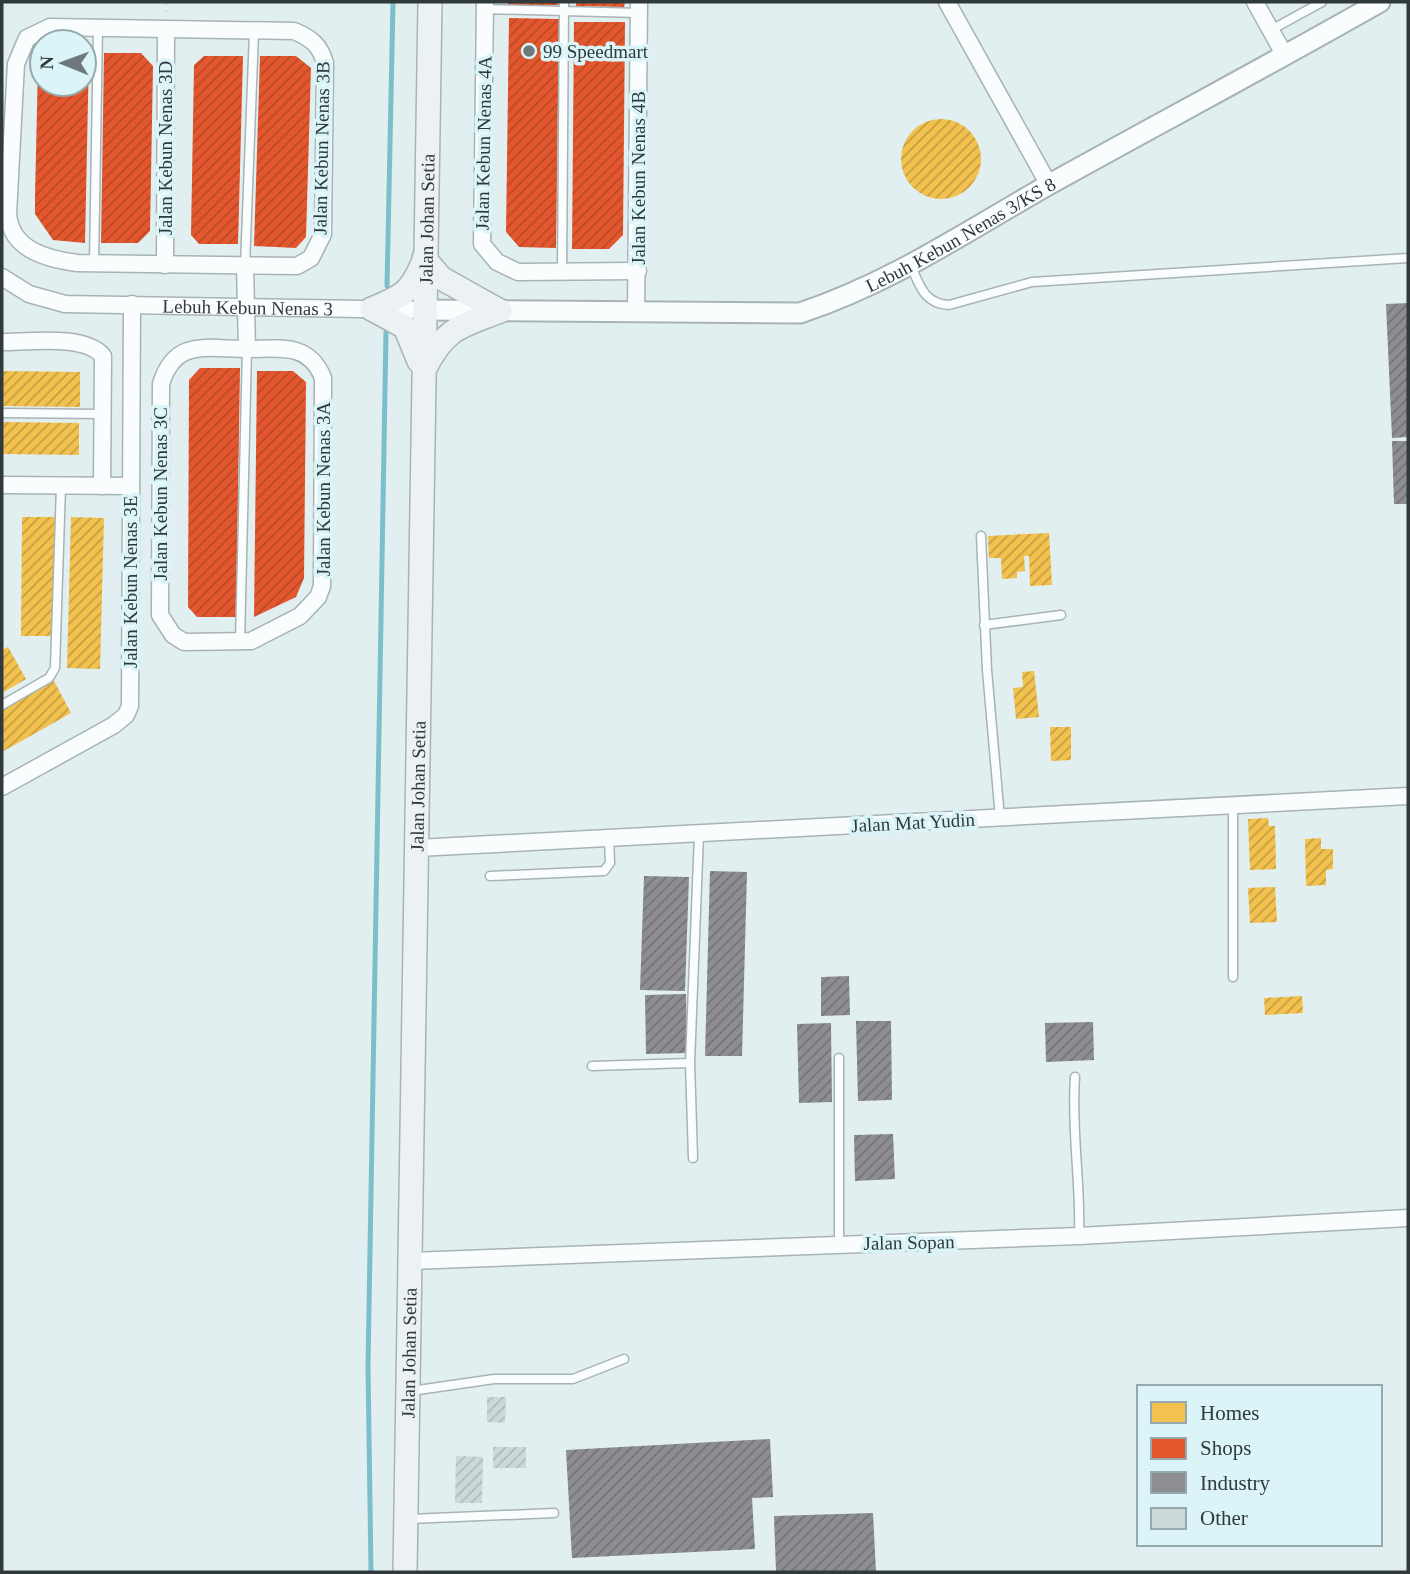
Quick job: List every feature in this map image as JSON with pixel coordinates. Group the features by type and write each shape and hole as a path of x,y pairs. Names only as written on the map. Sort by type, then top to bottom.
{"main road":[{"name":"Jalan Johan Setia","path":"405,1572 430,2"},
{"path":"372,309 400,297 413,285 424,258 441,278 500,311"},
{"path":"372,309 405,327 413,342 422,374"},
{"path":"422,374 438,343 446,334 500,311"}],"street":[{"path":"947,2 1048,185"},
{"path":"1255,2 1285,56"},
{"name":"Lebuh Kebun Nenas 3/KS 8","path":"500,311 800,313 849,297 911,267 1048,185 1380,2"},
{"name":"Jalan Kebun Nenas 4A","path":"485,6 482,244 498,262 518,272 638,271"},
{"name":"Jalan Kebun Nenas 4B","path":"636,313 639,7"},
{"name":"Jalan Kebun Nenas 3B","path":"28,38 20,50 16,64 5,231 44,259 245,267 297,266 311,258 323,234 325,63 321,50 309,37 295,31 48,28"},
{"name":"Jalan Kebun Nenas 3D","path":"165,265 166,31"},
{"path":"245,267 247,349"},
{"name":"Lebuh Kebun Nenas 3","path":"2,276 46,301 500,311"},
{"name":"Jalan Kebun Nenas 3E","path":"2,787 114,725 126,715 130,692 132,304"},
{"path":"2,342 77,342 97,349 103,356 102,486"},
{"name":"Jalan Kebun Nenas 3C","path":"240,642 184,642 173,635 160,615 161,384 171,359 181,353 247,349"},
{"name":"Jalan Kebun Nenas 3A","path":"240,642 251,641 300,616 318,597 324,571 323,378 317,363 299,351 247,349"},
{"path":"2,485 131,486"},
{"name":"Jalan Mat Yudin","path":"417,848 1408,796"},
{"name":"Jalan Sopan","path":"410,1261 1079,1236 1408,1218"}],"lane":[{"path":"562,272 564,2"},
{"path":"1271,30 1322,2"},
{"path":"485,6 564,12 639,7"},
{"path":"245,267 254,32"},
{"path":"94,263 97,98"},
{"path":"911,267 925,297 936,304 949,305 1032,282 1408,258"},
{"path":"240,642 247,349"},
{"path":"2,413 102,414"},
{"path":"2,705 48,678 55,668 61,486"},
{"path":"981,536 984,625 1000,818"},
{"path":"984,625 1061,615"},
{"path":"1233,807 1233,977"},
{"path":"693,1157 690,1063 699,834"},
{"path":"491,876 604,871 610,863 609,838"},
{"path":"839,1058 839,1244"},
{"path":"592,1066 690,1063"},
{"path":"1075,1077 1073,1105 1081,1194 1079,1236"},
{"path":"408,1392 494,1379 573,1379 624,1359"},
{"path":"406,1519 554,1513"}],"building: Homes":[{"path":"941,119 956,122 969,131 978,144 981,159 978,174 969,187 956,196 941,199 926,196 913,187 904,174 901,159 904,144 913,131 926,122"},
{"path":"2,371 80,372 80,407 2,406"},
{"path":"2,422 79,423 79,455 2,454"},
{"path":"22,517 55,517 53,636 21,636"},
{"path":"71,517 104,518 100,669 67,668"},
{"path":"1049,533 1052,585 1030,586 1029,556 1024,556 1025,571 1017,572 1017,578 1002,579 1001,558 989,558 988,536"},
{"path":"8,647 26,679 2,693 2,650"},
{"path":"1034,671 1039,717 1016,719 1013,688 1023,687 1022,672"},
{"path":"54,681 71,713 2,752 2,710"},
{"path":"1050,727 1071,727 1071,760 1051,761"},
{"path":"1268,818 1269,826 1275,826 1276,869 1250,870 1248,819"},
{"path":"1321,838 1321,849 1333,849 1333,869 1326,870 1326,885 1306,886 1305,839"},
{"path":"1275,887 1277,922 1250,923 1248,888"},
{"path":"1302,996 1303,1013 1265,1015 1264,998"}],"building: Shops":[{"path":"508,2 558,2 558,5 508,5"},
{"path":"576,2 625,2 624,7 576,6"},
{"path":"509,18 559,19 556,248 519,247 506,232"},
{"path":"574,22 625,22 623,235 609,249 572,249"},
{"path":"104,53 141,53 153,66 150,231 138,243 101,243"},
{"path":"204,56 243,56 238,244 199,244 191,235 194,65"},
{"path":"260,56 296,56 311,68 306,237 296,248 254,246"},
{"path":"37,98 88,98 85,243 53,240 35,214"},
{"path":"200,368 240,368 236,617 197,617 188,607 189,380"},
{"path":"257,371 293,371 306,382 304,578 296,597 254,617"}],"building: Industry":[{"path":"1408,303 1408,437 1392,438 1386,304"},
{"path":"1392,441 1408,441 1408,504 1394,504"},
{"path":"710,871 747,872 742,1056 705,1056"},
{"path":"644,876 689,877 685,991 640,990"},
{"path":"849,976 850,1015 821,1016 821,977"},
{"path":"686,994 687,1053 646,1054 645,995"},
{"path":"856,1021 891,1021 892,1100 858,1101"},
{"path":"1093,1022 1094,1060 1046,1062 1045,1023"},
{"path":"831,1023 832,1102 799,1103 797,1024"},
{"path":"893,1134 895,1179 855,1181 854,1135"},
{"path":"770,1439 773,1497 752,1498 755,1549 572,1558 566,1450"},
{"path":"873,1513 876,1572 776,1572 774,1516"}],"building: Other":[{"path":"487,1397 506,1397 505,1423 487,1422"},
{"path":"493,1447 526,1447 526,1468 493,1468"},
{"path":"456,1456 483,1457 482,1503 455,1503"}],"waterway":[{"path":"387,286 393,2"},
{"path":"371,1572 368,1366 386,332"}],"place":[{"name":"99 Speedmart","path":"529,51"}]}
